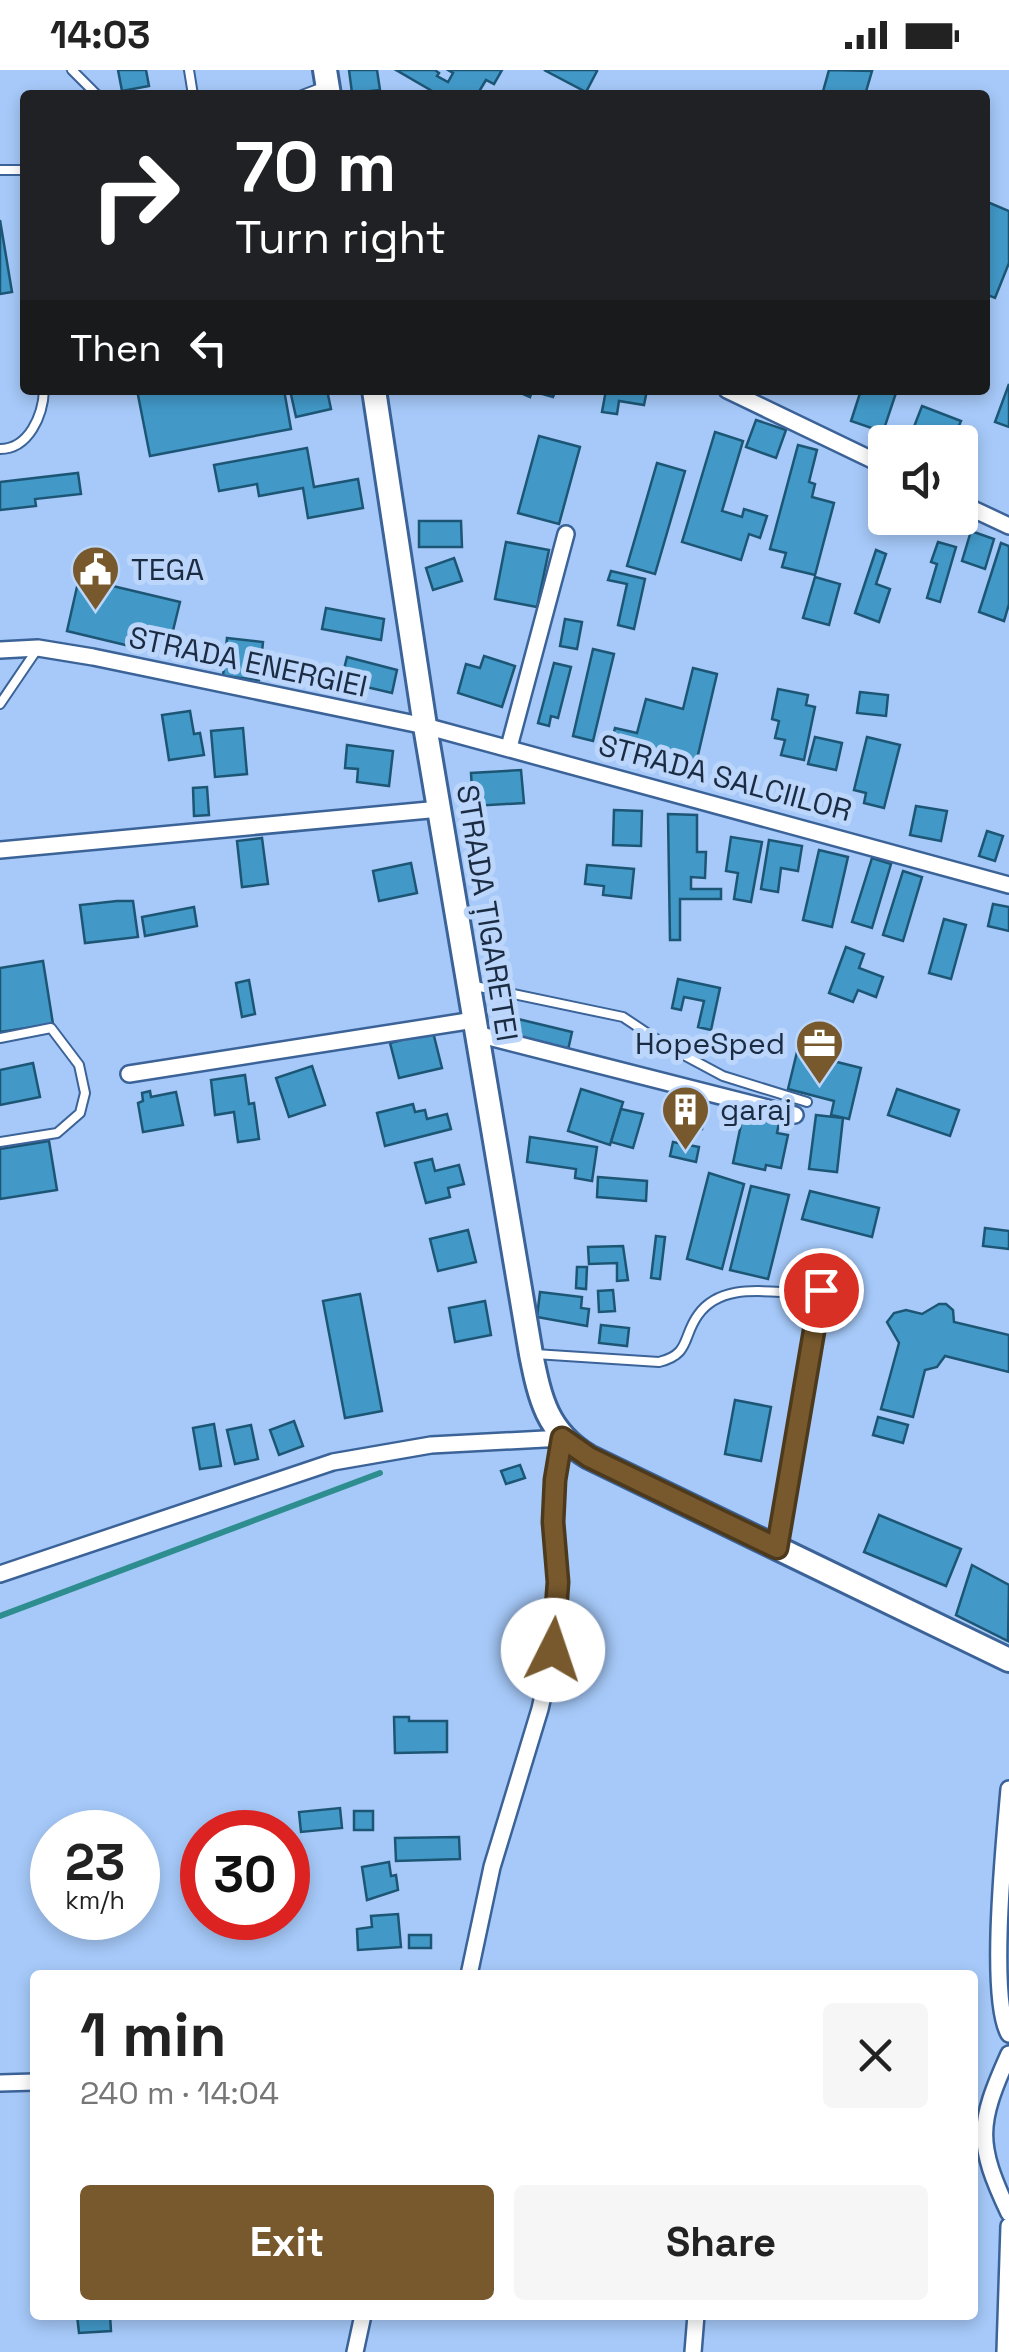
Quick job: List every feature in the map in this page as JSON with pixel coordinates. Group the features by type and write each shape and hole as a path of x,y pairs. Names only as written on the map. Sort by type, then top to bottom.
{"main road":[{"name":"STRADA ȚIGARETEI","path":"375,395 530,1354 540,1397 562,1438"},
{"path":"562,1438 589,1457 1009,1660"}],"street":[{"path":"737,395 868,458"},
{"path":"978,511 1009,526"},
{"path":"509,748 566,534"},
{"name":"STRADA ENERGIEI","path":"0,650 38,648 426,726"},
{"name":"STRADA SALCIILOR","path":"426,726 1009,885"},
{"path":"0,850 440,809"},
{"path":"128,1074 476,1027 795,1115"},
{"path":"0,1574 333,1462 431,1445 562,1438 553,1522 558,1582 553,1650 540,1709 492,1867 470,1970"},
{"path":"1009,1789 1000,1994 1002,2022 1009,2034"},
{"path":"1009,2054 991,2094 980,2166 1009,2213"},
{"path":"0,2084 30,2082"},
{"path":"1006,2352 1009,2226"},
{"path":"354,2352 363,2320"},
{"path":"694,2352 696,2320"}],"lane":[{"path":"72,70 92,90"},
{"path":"0,449 11,449 29,434 44,407 44,395"},
{"path":"0,704 38,648"},
{"path":"469,985 623,1018 723,1076 807,1102"},
{"path":"0,1038 52,1028 79,1065 85,1093 80,1113 57,1133 0,1142"},
{"path":"530,1354 659,1362 674,1358 683,1350 698,1314 710,1303 728,1294 754,1290 781,1292"},
{"path":"777,1548 821,1290"}],"building":[{"path":"118,70 146,70 149,86 122,90"},
{"path":"349,70 377,70 380,90 352,90"},
{"path":"396,70 435,70 437,76 448,82 453,73 448,70 502,70 494,84 486,80 480,90 430,90"},
{"path":"544,70 597,71 587,90"},
{"path":"829,70 872,71 866,90 823,90"},
{"path":"990,203 1009,211 1009,263 995,298 990,296"},
{"path":"0,220 12,292 0,294"},
{"path":"1009,384 1009,427 995,422"},
{"path":"138,395 285,395 291,429 150,456"},
{"path":"291,395 328,395 331,409 296,417"},
{"path":"605,395 646,395 644,405 619,401 617,414 602,412"},
{"path":"859,395 895,395 885,425 868,427 851,421"},
{"path":"922,406 961,421 959,425 915,425"},
{"path":"756,420 786,430 776,458 746,447"},
{"path":"715,432 743,441 722,511 742,517 744,509 767,516 760,538 749,534 741,560 682,542"},
{"path":"539,436 580,447 559,524 518,513"},
{"path":"798,445 817,450 809,482 815,484 812,497 834,503 815,575 782,567 786,553 770,549"},
{"path":"307,448 314,487 358,479 363,508 308,518 303,488 259,496 257,484 219,491 214,465"},
{"path":"657,463 685,471 655,574 627,566"},
{"path":"78,473 81,494 35,499 36,506 0,510 0,482"},
{"path":"419,521 461,521 462,547 419,547"},
{"path":"970,535 994,539 985,569 962,561"},
{"path":"506,542 549,550 537,607 495,599"},
{"path":"938,542 956,547 940,602 927,598 937,564 931,562"},
{"path":"1001,543 1009,546 1009,604 1004,621 979,612"},
{"path":"876,550 886,554 876,584 890,589 879,622 855,613"},
{"path":"454,558 462,581 433,590 426,568"},
{"path":"611,571 645,579 634,629 618,625 627,584 608,580"},
{"path":"815,577 840,584 829,625 803,618"},
{"path":"79,578 180,602 167,655 67,631"},
{"path":"326,608 384,619 381,640 322,629"},
{"path":"565,619 582,622 577,649 560,646"},
{"path":"227,638 263,642 259,680 223,676"},
{"path":"593,649 614,654 593,741 573,736"},
{"path":"484,656 515,666 502,707 458,693 466,664 480,668"},
{"path":"347,657 397,670 392,693 341,681"},
{"path":"554,663 571,667 558,718 551,716 549,726 538,723"},
{"path":"693,668 717,674 694,772 609,751 615,728 637,733 646,699 683,709"},
{"path":"778,689 808,695 806,705 815,707 804,760 781,755 785,740 775,738 779,721 772,719"},
{"path":"860,692 888,695 886,716 857,713"},
{"path":"190,711 194,734 200,733 204,755 169,760 162,715"},
{"path":"243,728 247,774 215,777 211,731"},
{"path":"815,737 842,743 836,770 808,764"},
{"path":"867,737 900,745 884,808 864,803 866,793 854,790"},
{"path":"347,745 393,751 389,786 357,782 358,769 345,768"},
{"path":"521,770 524,803 473,806 471,773"},
{"path":"207,787 209,815 194,816 193,788"},
{"path":"916,806 947,811 941,841 910,835"},
{"path":"614,810 642,811 641,846 613,845"},
{"path":"668,814 697,815 697,852 706,852 705,878 691,877 691,889 721,889 721,899 680,899 680,940 670,940"},
{"path":"987,831 1003,836 995,861 979,856"},
{"path":"731,837 762,842 751,902 734,899 738,873 726,871"},
{"path":"262,838 268,884 242,887 237,841"},
{"path":"769,840 802,846 798,871 781,868 778,892 761,889"},
{"path":"819,850 848,857 832,927 803,920"},
{"path":"872,858 891,864 872,928 852,922"},
{"path":"411,863 417,893 379,901 373,871"},
{"path":"587,865 634,869 631,898 603,895 604,886 585,884"},
{"path":"903,871 922,877 903,941 883,935"},
{"path":"133,901 138,937 85,943 80,905"},
{"path":"993,904 1009,907 1009,931 988,926"},
{"path":"194,907 197,926 145,936 142,917"},
{"path":"944,919 966,925 951,979 929,973"},
{"path":"846,947 864,954 859,968 883,977 876,997 858,990 853,1002 829,993"},
{"path":"43,961 53,1024 0,1032 0,968"},
{"path":"678,979 720,988 711,1030 698,1027 704,1001 684,997 681,1010 672,1008"},
{"path":"249,980 255,1014 242,1017 236,983"},
{"path":"518,1019 572,1032 568,1050 513,1037"},
{"path":"433,1032 442,1068 399,1078 390,1043"},
{"path":"797,1052 861,1068 849,1119 831,1115 834,1101 788,1089"},
{"path":"33,1063 40,1097 0,1105 0,1070"},
{"path":"312,1066 325,1105 289,1117 276,1078"},
{"path":"245,1075 259,1139 238,1142 234,1112 215,1115 211,1080"},
{"path":"581,1089 623,1102 610,1145 568,1131"},
{"path":"897,1089 959,1110 950,1136 888,1115"},
{"path":"150,1091 151,1097 176,1092 183,1125 143,1132 138,1103 143,1101 142,1093"},
{"path":"676,1096 707,1104 702,1129 669,1122"},
{"path":"413,1104 415,1112 425,1110 427,1119 447,1114 451,1129 385,1146 377,1113"},
{"path":"621,1109 643,1114 633,1148 611,1142"},
{"path":"744,1110 780,1118 777,1133 788,1135 781,1168 766,1165 765,1170 733,1163"},
{"path":"816,1115 843,1118 837,1172 809,1169"},
{"path":"530,1137 597,1147 592,1181 575,1178 576,1169 527,1162"},
{"path":"49,1141 57,1190 0,1199 0,1149"},
{"name":"garaj","path":"673,1142 699,1147 696,1162 670,1156"},
{"path":"432,1159 435,1171 459,1165 464,1184 448,1188 450,1197 426,1203 415,1163"},
{"path":"709,1173 744,1184 722,1269 687,1259"},
{"path":"598,1177 647,1181 646,1201 597,1197"},
{"path":"751,1186 789,1195 768,1279 730,1270"},
{"path":"810,1191 879,1208 872,1237 802,1219"},
{"path":"985,1228 1009,1231 1009,1249 983,1246"},
{"path":"468,1230 476,1262 438,1271 430,1239"},
{"path":"656,1236 665,1237 660,1279 651,1278"},
{"path":"623,1246 628,1280 617,1281 617,1263 589,1264 588,1247"},
{"path":"577,1267 587,1267 586,1289 576,1288"},
{"path":"613,1290 615,1311 599,1312 598,1291"},
{"path":"540,1292 582,1297 581,1308 589,1309 587,1326 537,1317"},
{"path":"360,1294 382,1411 345,1418 323,1301"},
{"path":"485,1301 491,1335 455,1342 449,1308"},
{"path":"939,1304 953,1310 954,1322 1009,1335 1009,1372 945,1356 937,1367 925,1370 913,1417 881,1409 899,1343 887,1322 894,1313 906,1310 922,1314"},
{"path":"601,1325 629,1328 627,1346 599,1343"},
{"path":"735,1400 771,1407 761,1461 725,1454"},
{"path":"878,1417 908,1425 903,1443 873,1435"},
{"path":"294,1421 303,1446 279,1455 270,1430"},
{"path":"214,1424 221,1466 200,1469 193,1428"},
{"path":"251,1425 258,1459 235,1464 227,1430"},
{"path":"520,1465 525,1478 506,1484 501,1471"},
{"path":"879,1515 961,1549 946,1586 864,1552"},
{"path":"972,1565 1009,1585 1008,1641 956,1615"},
{"path":"394,1717 447,1721 447,1752 395,1753"},
{"path":"340,1808 342,1828 310,1831 310,1811"},
{"path":"354,1811 373,1811 373,1830 354,1830"},
{"path":"459,1837 460,1859 396,1861 395,1838"},
{"path":"389,1862 398,1890 367,1900 362,1867"},
{"path":"398,1914 401,1947 358,1950 357,1929 372,1927 371,1916"},
{"path":"409,1935 431,1935 431,1948 409,1948"},
{"path":"78,2320 110,2320 111,2331 79,2333"}],"waterway":[{"path":"0,1616 380,1473"}],"place":[{"name":"TEGA","path":"96,612"},
{"name":"HopeSped","path":"820,1086"},
{"name":"garaj","path":"685,1152"}],"route":[{"path":"553,1650 558,1582 553,1522 562,1438 589,1457 777,1548 821,1290"}]}
